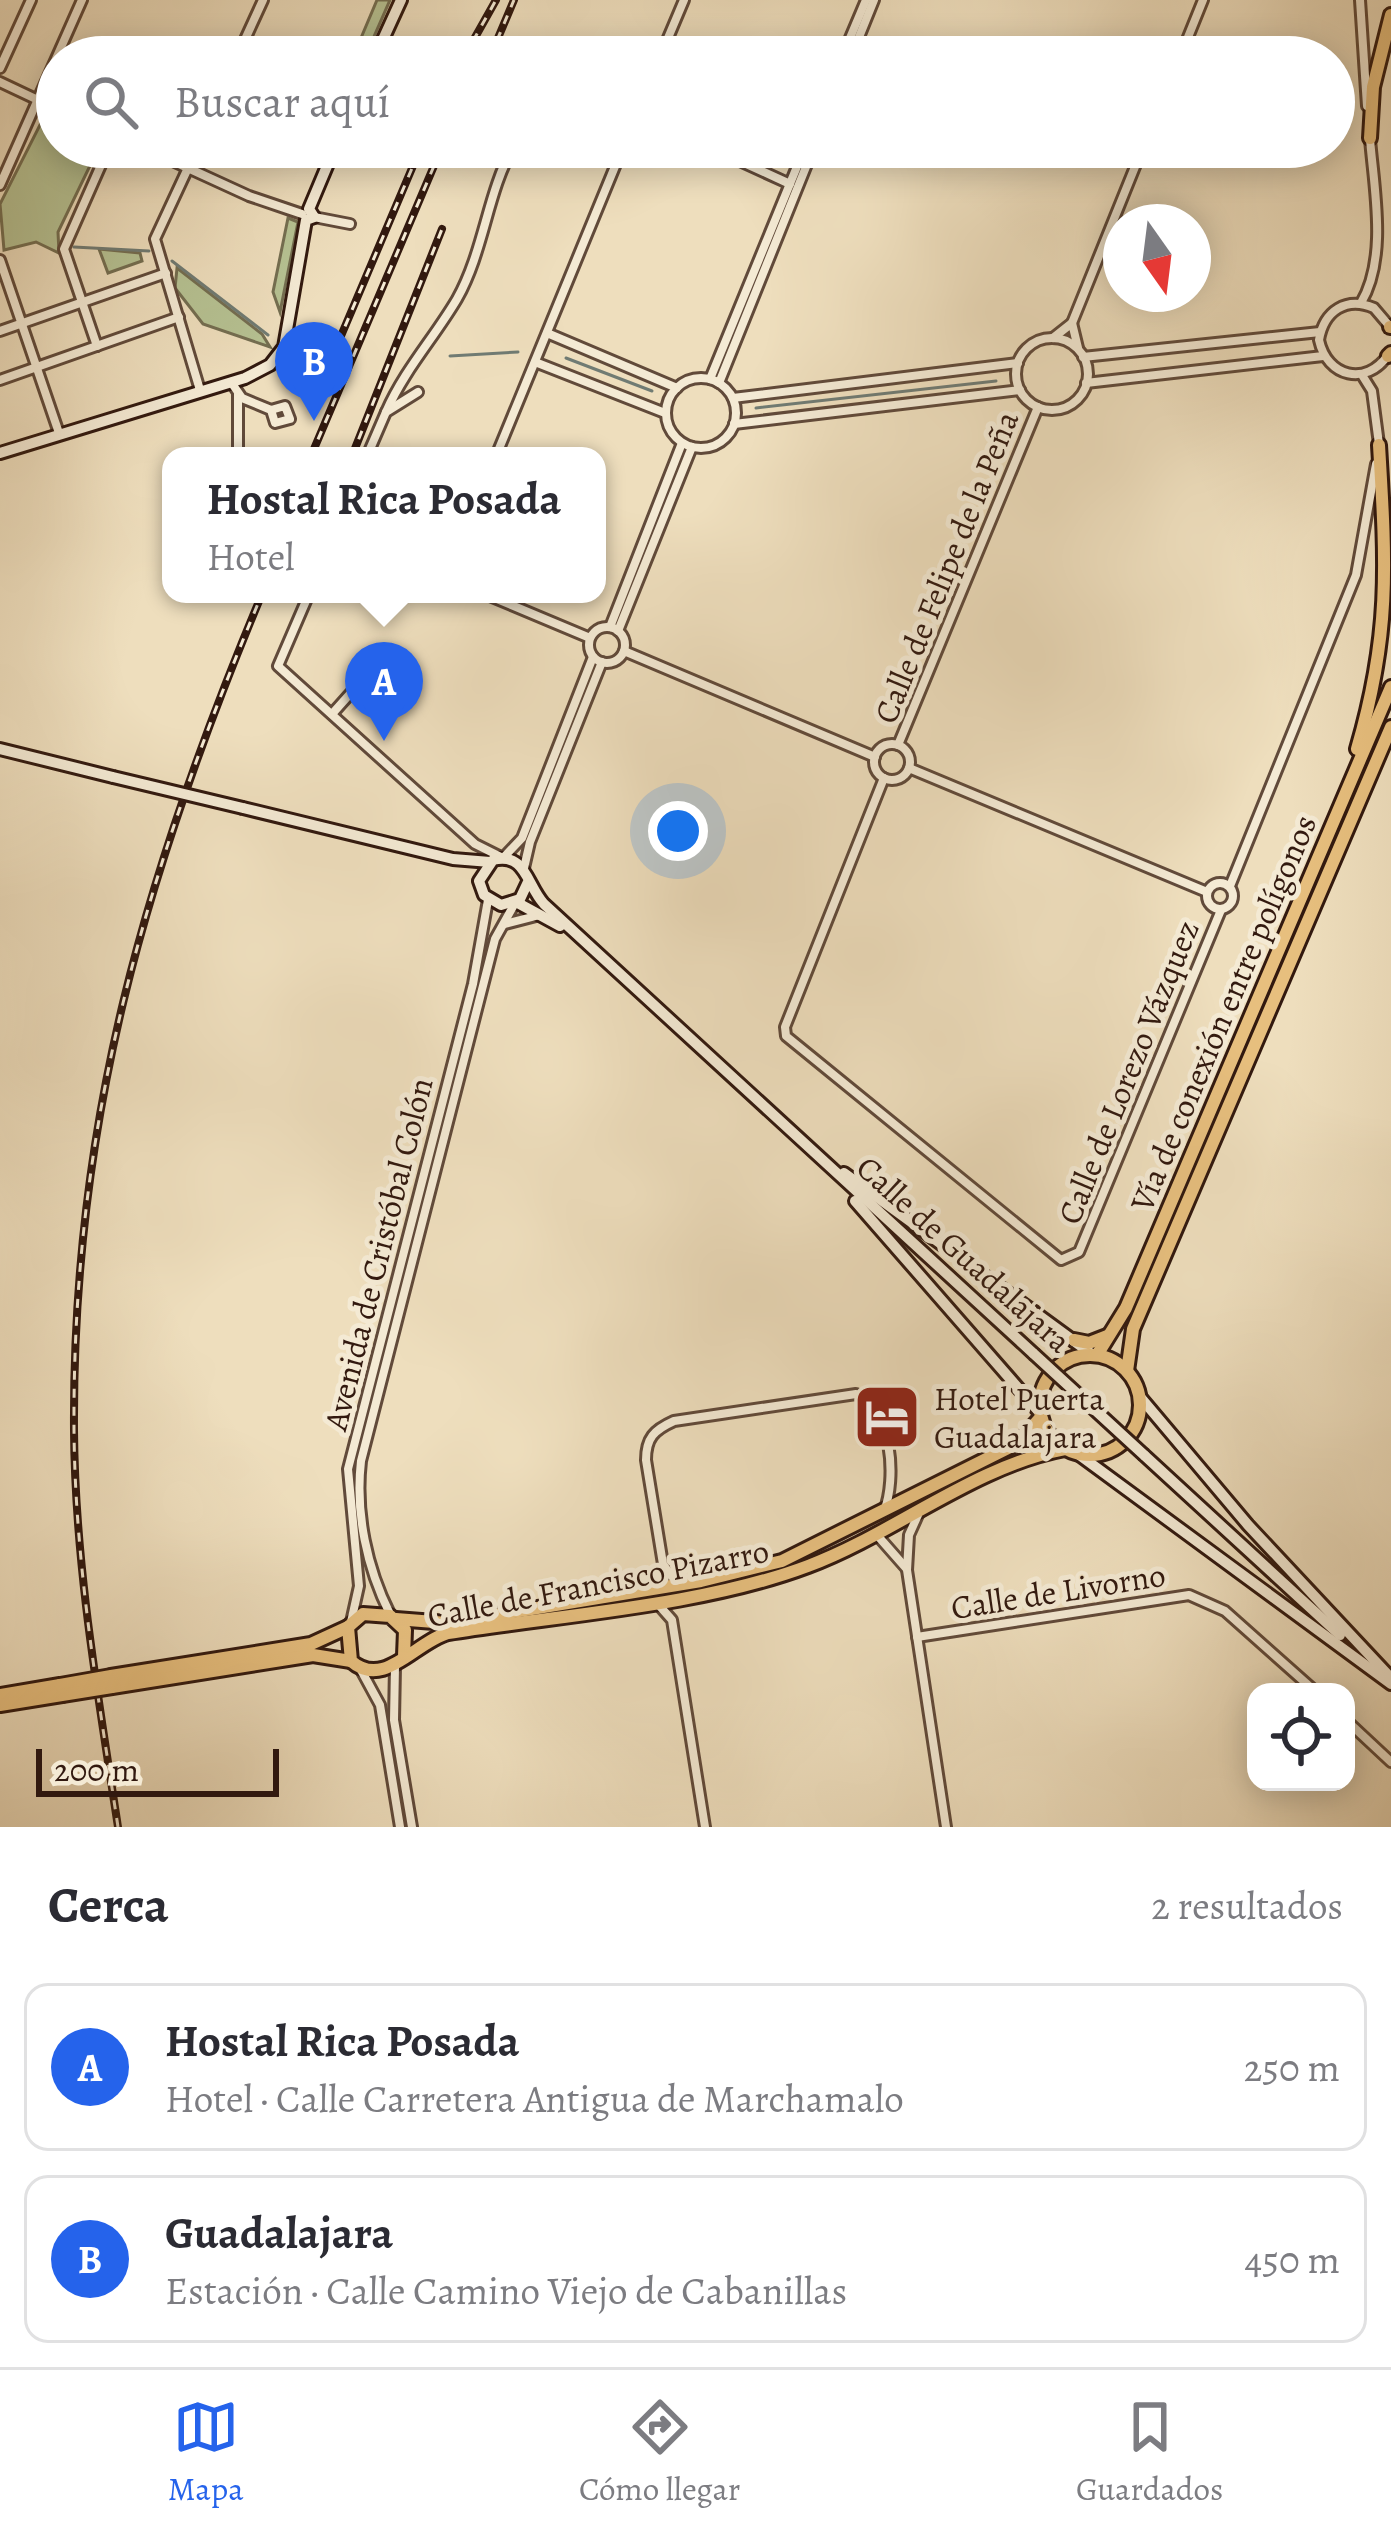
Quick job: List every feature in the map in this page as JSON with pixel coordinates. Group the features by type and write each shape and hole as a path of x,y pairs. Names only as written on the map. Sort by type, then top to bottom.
{"main road":[{"path":"384,36 400,0"},
{"path":"1370,138 1373,87 1391,14"},
{"path":"0,453 200,390 235,388 265,368 284,347 308,215 327,168"},
{"path":"1264,985 1358,747 1379,674 1390,592 1379,445"},
{"name":"Vía de conexión entre polígonos","path":"1095,1355 1113,1333 1391,687"},
{"name":"Vía de conexión entre polígonos","path":"1127,1371 1133,1329 1391,727"},
{"path":"1276,994 1306,943 1391,748"},
{"path":"0,749 453,860 524,868 528,882 516,903 501,905 488,900 480,878 453,860"},
{"path":"480,878 493,861"},
{"name":"Calle de Guadalajara","path":"528,882 540,900 607,964 1391,1681"},
{"name":"Calle de Guadalajara","path":"516,903 548,917 607,964"},
{"path":"734,1081 868,1214 1071,1452 1391,1681"},
{"path":"791,1134 1095,1355 1127,1371 1141,1398 1248,1525 1391,1681"},
{"path":"1074,1340 1089,1343 1113,1333"},
{"path":"1041,1415 1044,1384 1052,1372 1077,1357 1095,1355"},
{"path":"1071,1452 1094,1456 1124,1444 1140,1417 1141,1398"},
{"name":"Calle de Francisco Pizarro","path":"681,1590 782,1561 883,1512 1024,1439 1041,1415"},
{"name":"Calle de Francisco Pizarro","path":"393,1617 437,1624 783,1575 878,1535 1035,1454 1071,1452"},
{"name":"Calle de Francisco Pizarro","path":"400,1661 448,1633 654,1594"},
{"path":"0,1695 61,1690 314,1655 376,1672 400,1661 405,1630 393,1617 371,1612 311,1644 112,1682"},
{"path":"350,1624 356,1664"},
{"path":"0,1706 61,1690"}],"street":[{"path":"0,68 31,0"},
{"path":"66,36 82,0"},
{"path":"247,36 263,0"},
{"path":"669,36 684,0"},
{"path":"855,36 870,0"},
{"path":"1188,36 1203,0"},
{"path":"1360,0 1376,230 1370,286 1361,303"},
{"path":"0,82 36,99"},
{"path":"0,185 36,104"},
{"path":"97,346 64,249 100,168"},
{"path":"187,168 155,238 200,390"},
{"path":"190,168 308,215 350,224"},
{"path":"371,447 402,375 459,297 502,168"},
{"path":"500,447 614,168"},
{"path":"755,168 790,184"},
{"path":"714,381 799,168"},
{"path":"714,381 801,168"},
{"path":"1135,168 1072,323 1053,338 1034,342 1018,363 1020,390 1038,407 1063,408 1086,383 1323,356"},
{"path":"0,260 59,433"},
{"path":"0,331 166,273"},
{"path":"1390,352 1362,375 1337,370 1323,356 1320,332 1337,308 1361,303 1382,313 1391,328"},
{"path":"0,380 179,316"},
{"path":"1072,323 1086,383"},
{"path":"1053,338 1080,353 1320,332"},
{"path":"547,333 677,388"},
{"path":"535,362 665,413"},
{"path":"733,398 1018,363"},
{"name":"Calle de Lorezo Vázquez","path":"1230,886 1348,598 1379,445 1374,399 1362,375"},
{"path":"692,379 714,381 733,398 734,424 720,443 687,445 671,433 665,413 677,388 692,379"},
{"path":"235,388 272,410"},
{"path":"235,388 238,447"},
{"path":"734,424 1020,390"},
{"path":"386,412 418,392"},
{"name":"Calle de Felipe de la Peña","path":"898,746 1038,407"},
{"path":"687,445 614,629 624,651 875,757 884,778 901,777 908,768 909,756 898,746 885,746 875,757"},
{"path":"304,603 278,666 493,861"},
{"path":"506,603 590,638 614,629"},
{"path":"493,861 522,838 593,656 590,638"},
{"path":"593,656 602,662 617,659 624,651"},
{"path":"524,868 602,662"},
{"path":"332,714 366,676"},
{"path":"908,768 1208,892"},
{"name":"Calle de Lorezo Vázquez","path":"884,778 784,1027 786,1036 1052,1256 1070,1260 1079,1252 1221,910"},
{"path":"476,844 493,861"},
{"path":"1215,884 1230,886 1233,901 1221,910 1208,903 1208,892 1215,884"},
{"name":"Avenida de Cristóbal Colón","path":"350,1624 359,1586 348,1469 472,983 488,900"},
{"name":"Avenida de Cristóbal Colón","path":"393,1617 373,1582 359,1504 361,1462 495,939 516,903"},
{"path":"503,925 522,917 548,917"},
{"path":"705,1827 672,1620 654,1594 662,1564 646,1445 656,1429 674,1421 856,1394 871,1400 880,1414 892,1481 883,1512"},
{"path":"892,1481 914,1496"},
{"path":"918,1514 909,1534 907,1570 946,1827"},
{"path":"878,1535 894,1548 907,1570"},
{"path":"662,1564 681,1590 672,1620"},
{"name":"Calle de Livorno","path":"917,1637 1189,1594 1225,1611 1306,1683"},
{"path":"400,1661 394,1720 412,1827"},
{"path":"356,1664 380,1705 400,1827"},
{"path":"1355,1728 1391,1762"}],"green space":[{"path":"377,0 390,0 374,36 362,36"},
{"path":"36,133 36,168 89,168 58,232 59,253 36,242 4,250 0,204"},
{"path":"288,218 298,222 280,312 273,292"},
{"path":"99,249 140,253 142,261 108,273"},
{"path":"177,268 262,334 270,347 203,324 175,288"}],"waterway":[{"path":"74,247 149,251"},
{"path":"172,261 268,335"},
{"path":"450,356 518,352"},
{"path":"566,358 652,391"},
{"path":"756,408 996,381"}],"railway":[{"path":"476,36 496,0"},
{"path":"499,36 514,0"},
{"path":"338,343 412,168"},
{"path":"315,447 433,168"},
{"path":"356,447 442,229"},
{"path":"118,1827 89,1629 75,1480 77,1317 86,1209 123,1002 151,900 183,799 258,603"}],"place":[{"name":"Guadalajara","path":"314,421"},
{"name":"Hostal Rica Posada","path":"384,741"},
{"name":"Hotel Puerta Guadalajara","path":"887,1417"}]}
